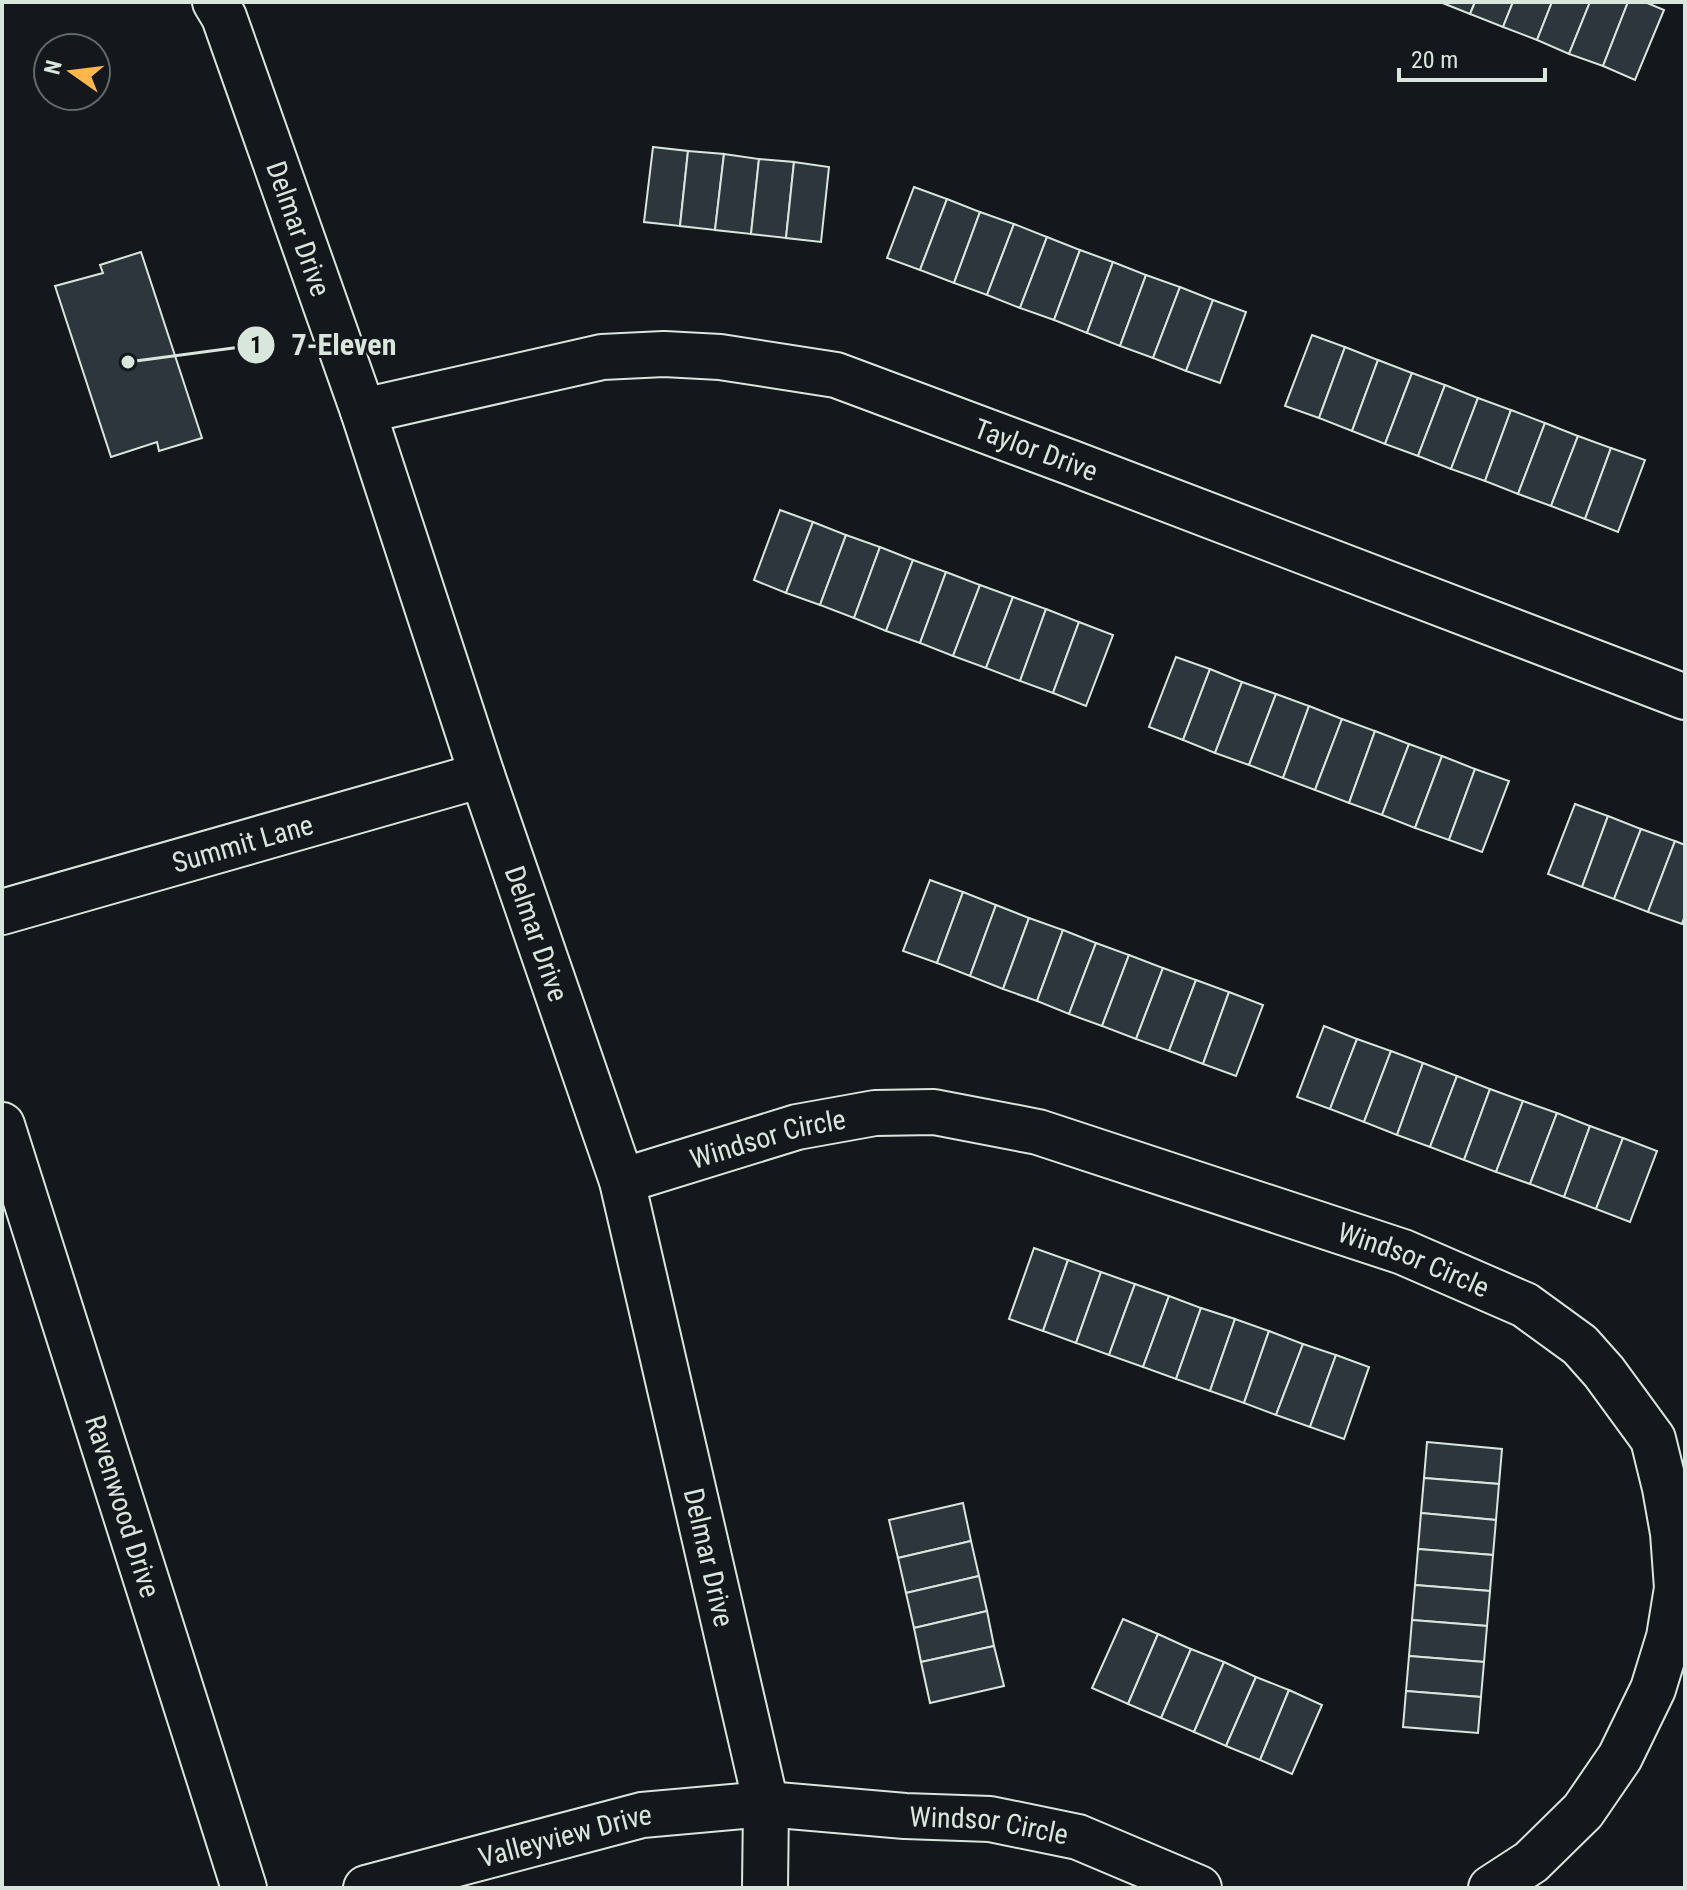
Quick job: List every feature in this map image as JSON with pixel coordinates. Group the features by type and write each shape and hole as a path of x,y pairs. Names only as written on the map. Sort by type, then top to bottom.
{"street":[{"name":"Delmar Drive","path":"215,2 224,17 363,411 482,775 622,1181 766,1804 765,1888"},
{"name":"Taylor Drive","path":"363,411 602,357 664,354 720,357 836,375 1685,697"},
{"name":"Summit Lane","path":"2,912 482,775"},
{"name":"Windsor Circle","path":"622,1181 797,1127 875,1113 934,1112 1038,1132 1403,1252 1525,1305 1580,1345 1653,1439 1673,1533 1677,1588 1669,1637 1653,1689 1620,1757 1583,1811 1531,1862 1491,1888"},
{"name":"Ravenwood Drive","path":"2,1125 244,1888"},
{"name":"Windsor Circle","path":"766,1804 905,1816 990,1819 1078,1837 1199,1888"},
{"name":"Valleyview Drive","path":"366,1888 642,1815 766,1804"}],"building":[{"path":"1440,2 1475,2 1470,14"},
{"path":"1475,2 1513,2 1503,27 1470,14"},
{"path":"1513,2 1552,2 1537,40 1503,27"},
{"path":"1552,2 1590,2 1569,54 1537,40"},
{"path":"1590,2 1628,2 1603,66 1569,54"},
{"path":"1628,2 1645,2 1664,10 1635,80 1603,66"},
{"path":"653,147 688,151 680,226 644,222"},
{"path":"688,151 724,154 715,230 680,226"},
{"path":"724,154 759,159 751,234 715,230"},
{"path":"759,159 794,162 786,238 751,234"},
{"path":"794,162 829,167 821,242 786,238"},
{"path":"914,187 947,199 920,270 887,258"},
{"path":"947,199 980,212 954,283 920,270"},
{"path":"980,212 1014,224 987,295 954,283"},
{"path":"1014,224 1047,237 1020,308 987,295"},
{"path":"1047,237 1080,250 1054,320 1020,308"},
{"path":"1080,250 1113,262 1087,333 1054,320"},
{"path":"141,252 202,438 159,451 157,442 111,457 55,286 103,273 100,265"},
{"path":"1113,262 1146,275 1120,346 1087,333"},
{"path":"1146,275 1180,287 1153,358 1120,346"},
{"path":"1180,287 1213,300 1186,371 1153,358"},
{"path":"1213,300 1246,312 1220,383 1186,371"},
{"path":"1312,335 1345,347 1319,418 1285,406"},
{"path":"1345,347 1378,360 1352,431 1319,418"},
{"path":"1378,360 1412,373 1385,444 1352,431"},
{"path":"1412,373 1445,385 1418,456 1385,444"},
{"path":"1445,385 1478,398 1451,469 1418,456"},
{"path":"1478,398 1511,410 1485,481 1451,469"},
{"path":"1511,410 1545,423 1518,494 1485,481"},
{"path":"1545,423 1578,436 1551,506 1518,494"},
{"path":"1578,436 1611,448 1585,519 1551,506"},
{"path":"1611,448 1645,460 1618,532 1585,519"},
{"path":"780,510 813,522 786,593 754,580"},
{"path":"813,522 846,535 820,605 786,593"},
{"path":"846,535 880,547 854,618 820,605"},
{"path":"880,547 913,560 886,631 854,618"},
{"path":"913,560 946,572 920,643 886,631"},
{"path":"946,572 980,585 953,656 920,643"},
{"path":"980,585 1013,597 986,668 953,656"},
{"path":"1013,597 1046,609 1020,681 986,668"},
{"path":"1046,609 1079,622 1053,693 1020,681"},
{"path":"1079,622 1113,635 1086,706 1053,693"},
{"path":"1176,657 1210,669 1183,740 1149,727"},
{"path":"1210,669 1242,682 1215,753 1183,740"},
{"path":"1242,682 1276,694 1249,765 1215,753"},
{"path":"1276,694 1309,706 1283,778 1249,765"},
{"path":"1309,706 1342,719 1315,790 1283,778"},
{"path":"1342,719 1375,731 1349,803 1315,790"},
{"path":"1375,731 1409,744 1382,815 1349,803"},
{"path":"1409,744 1442,756 1415,828 1382,815"},
{"path":"1442,756 1475,769 1449,840 1415,828"},
{"path":"1475,769 1509,781 1482,852 1449,840"},
{"path":"1575,804 1608,816 1582,887 1548,874"},
{"path":"1608,816 1641,829 1614,899 1582,887"},
{"path":"1641,829 1675,841 1648,912 1614,899"},
{"path":"1675,841 1685,845 1685,915 1682,924 1648,912"},
{"path":"930,880 963,892 937,963 903,951"},
{"path":"963,892 996,905 970,976 937,963"},
{"path":"996,905 1029,918 1003,989 970,976"},
{"path":"1029,918 1063,930 1037,1001 1003,989"},
{"path":"1063,930 1096,943 1069,1014 1037,1001"},
{"path":"1096,943 1129,955 1102,1026 1069,1014"},
{"path":"1129,955 1163,968 1136,1039 1102,1026"},
{"path":"1163,968 1196,980 1169,1051 1136,1039"},
{"path":"1196,980 1229,992 1203,1064 1169,1051"},
{"path":"1229,992 1263,1005 1236,1076 1203,1064"},
{"path":"1324,1026 1357,1039 1330,1109 1297,1097"},
{"path":"1357,1039 1391,1051 1364,1122 1330,1109"},
{"path":"1391,1051 1423,1063 1397,1135 1364,1122"},
{"path":"1423,1063 1457,1076 1430,1147 1397,1135"},
{"path":"1457,1076 1490,1089 1464,1160 1430,1147"},
{"path":"1490,1089 1523,1101 1496,1172 1464,1160"},
{"path":"1523,1101 1557,1113 1530,1184 1496,1172"},
{"path":"1557,1113 1590,1126 1564,1197 1530,1184"},
{"path":"1590,1126 1623,1138 1596,1209 1564,1197"},
{"path":"1623,1138 1657,1151 1630,1222 1596,1209"},
{"path":"1034,1248 1068,1260 1043,1331 1009,1319"},
{"path":"1068,1260 1101,1272 1076,1343 1043,1331"},
{"path":"1101,1272 1135,1284 1109,1355 1076,1343"},
{"path":"1135,1284 1169,1296 1143,1367 1109,1355"},
{"path":"1169,1296 1201,1308 1176,1379 1143,1367"},
{"path":"1201,1308 1235,1319 1210,1391 1176,1379"},
{"path":"1235,1319 1269,1331 1244,1403 1210,1391"},
{"path":"1269,1331 1303,1344 1276,1415 1244,1403"},
{"path":"1303,1344 1336,1355 1310,1427 1276,1415"},
{"path":"1336,1355 1369,1367 1344,1439 1310,1427"},
{"path":"1427,1442 1502,1449 1499,1484 1424,1478"},
{"path":"1424,1478 1499,1484 1496,1520 1421,1513"},
{"path":"963,1503 971,1541 898,1558 889,1520"},
{"path":"1421,1513 1496,1520 1493,1555 1418,1549"},
{"path":"971,1541 979,1576 906,1593 898,1558"},
{"path":"1418,1549 1493,1555 1490,1591 1415,1585"},
{"path":"979,1576 987,1611 914,1628 906,1593"},
{"path":"1415,1585 1490,1591 1487,1626 1412,1620"},
{"path":"987,1611 994,1646 921,1662 914,1628"},
{"path":"1123,1619 1158,1634 1128,1704 1092,1688"},
{"path":"1412,1620 1487,1626 1484,1662 1409,1656"},
{"path":"1158,1634 1191,1649 1161,1718 1128,1704"},
{"path":"994,1646 1004,1686 930,1703 921,1662"},
{"path":"1191,1649 1224,1662 1194,1732 1161,1718"},
{"path":"1409,1656 1484,1662 1481,1697 1406,1691"},
{"path":"1224,1662 1256,1677 1226,1746 1194,1732"},
{"path":"1256,1677 1289,1690 1260,1760 1226,1746"},
{"path":"1289,1690 1322,1705 1292,1774 1260,1760"},
{"path":"1406,1691 1481,1697 1478,1733 1403,1727"}],"place":[{"name":"7-Eleven","path":"128,362"}]}
